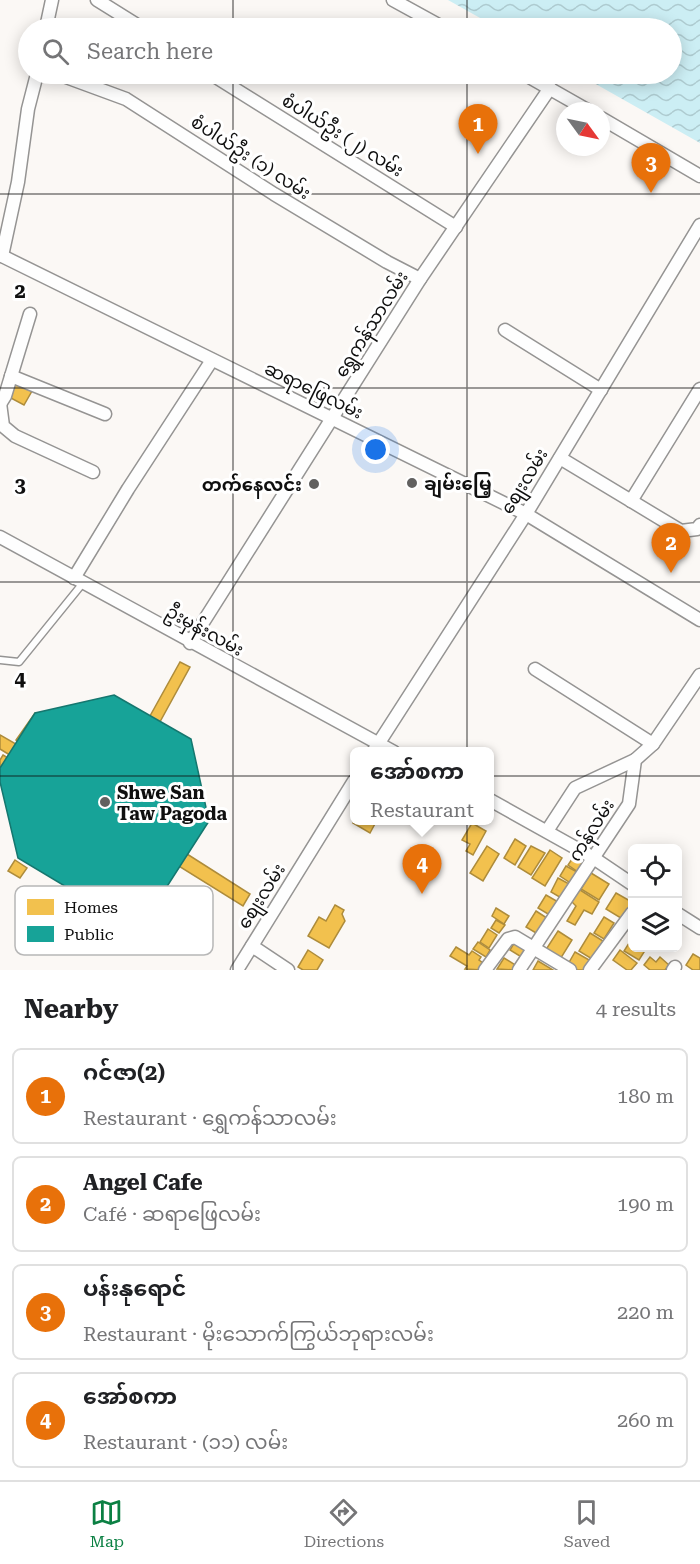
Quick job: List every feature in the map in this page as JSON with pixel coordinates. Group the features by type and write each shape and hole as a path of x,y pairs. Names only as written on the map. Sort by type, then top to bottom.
{"street":[{"path":"48,18 52,0"},
{"path":"98,0 126,18"},
{"path":"393,0 426,18"},
{"path":"1,256 18,182 28,109 34,84"},
{"name":"စံပါယ်ဦး (၁) လမ်း","path":"85,84 126,99 274,194 420,279"},
{"name":"စံပါယ်ဦး (၂) လမ်း","path":"227,84 456,227"},
{"path":"543,84 574,102"},
{"name":"‌ရွှေကန်သာလမ်း","path":"190,643 420,279 550,88"},
{"path":"610,123 700,176"},
{"name":"စျေးလမ်း","path":"375,747 526,514 700,225"},
{"name":"ဆရာဖြေလမ်း","path":"1,256 526,514 700,620"},
{"path":"30,314 0,404 3,426 15,436 93,472"},
{"path":"505,330 600,390"},
{"path":"79,581 128,489 212,360"},
{"path":"11,376 105,414"},
{"path":"632,501 700,389"},
{"path":"560,458 681,531 698,529 700,525"},
{"name":"ဦးမှန်းလမ်း","path":"0,537 375,747"},
{"path":"535,669 653,744"},
{"path":"547,831 575,788 635,760 653,744 658,732 700,675"},
{"name":"ကန်လမ်း","path":"519,970 595,859 629,804 635,760"},
{"name":"စျေးလမ်း","path":"237,970 350,787"},
{"path":"494,803 547,831 628,881"},
{"path":"682,917 700,928"},
{"path":"590,970 628,920"},
{"path":"485,970 508,939 515,937 570,970"},
{"path":"252,946 288,970"}],"lane":[{"path":"0,660 19,662 79,581"}],"water":[{"path":"448,0 700,0 700,143 596,84 682,84 682,18 480,18"}],"building: Homes":[{"path":"15,381 32,391 24,405 7,396"},
{"path":"180,662 190,667 150,740 140,734"},
{"path":"35,713 54,724 36,753 16,740"},
{"path":"0,735 35,755 28,766 0,749"},
{"path":"3,755 28,770 17,789 0,780 0,760"},
{"path":"21,788 27,788 31,795 27,802 21,802 17,798 17,792"},
{"path":"356,825 374,825 370,833"},
{"path":"471,825 486,831 473,855 466,851 470,844 462,840"},
{"path":"515,839 526,846 515,865 504,858"},
{"path":"48,842 93,870 83,886 76,886 36,861"},
{"path":"487,846 499,854 483,881 470,873"},
{"path":"531,846 545,853 531,875 518,867"},
{"path":"176,847 250,894 243,906 169,860"},
{"path":"550,850 562,858 545,886 532,878"},
{"path":"576,853 589,861 581,874 568,865"},
{"path":"15,860 27,868 20,878 8,871"},
{"path":"566,866 579,873 572,884 560,876"},
{"path":"591,873 609,884 599,900 581,889"},
{"path":"558,878 571,885 563,899 551,892"},
{"path":"577,888 599,902 592,914 584,910 575,925 567,921 576,906 570,900"},
{"path":"616,893 628,900 628,911 624,920 606,909"},
{"path":"546,895 560,903 553,917 538,908"},
{"path":"335,905 344,910 342,914 345,921 329,948 308,936 319,917 326,921"},
{"path":"496,908 509,916 504,924 492,916"},
{"path":"536,911 550,920 541,936 526,927"},
{"path":"604,917 614,923 604,939 594,933"},
{"path":"496,920 505,925 499,933 491,928"},
{"path":"488,929 497,935 489,948 480,942"},
{"path":"558,931 572,940 559,961 545,951"},
{"path":"590,933 603,941 592,959 579,951"},
{"path":"516,940 529,948 523,958 510,950"},
{"path":"478,942 490,950 486,957 473,949"},
{"path":"628,945 628,952 644,952 639,960 624,951"},
{"path":"456,947 469,955 472,951 481,957 479,960 486,965 483,970 465,969 467,966 450,956"},
{"path":"308,950 323,960 317,970 303,970 298,967"},
{"path":"620,950 637,963 631,970 627,970 613,960"},
{"path":"575,952 591,961 586,970 574,970 567,966"},
{"path":"693,954 700,958 700,970 693,970 686,965"},
{"path":"650,957 656,962 660,957 669,965 665,970 650,970 644,965"},
{"path":"504,958 517,966 515,970 497,969"},
{"path":"538,961 553,970 533,970"}],"building: Public":[{"name":"Shwe San Taw Pagoda","path":"114,695 191,739 209,821 167,886 65,886 18,858 0,782 0,768 35,713"}],"place":[{"name":"ဂင်ဇာ(2)","path":"478,154"},
{"name":"ပန်းနုရောင်","path":"651,193"},
{"name":"ချမ်းမြေ့","path":"412,483"},
{"name":"တက်နေလင်း","path":"314,484"},
{"name":"Angel Cafe","path":"671,573"},
{"name":"Shwe San Taw Pagoda","path":"105,802"},
{"name":"အော်စကာ","path":"422,894"}]}
